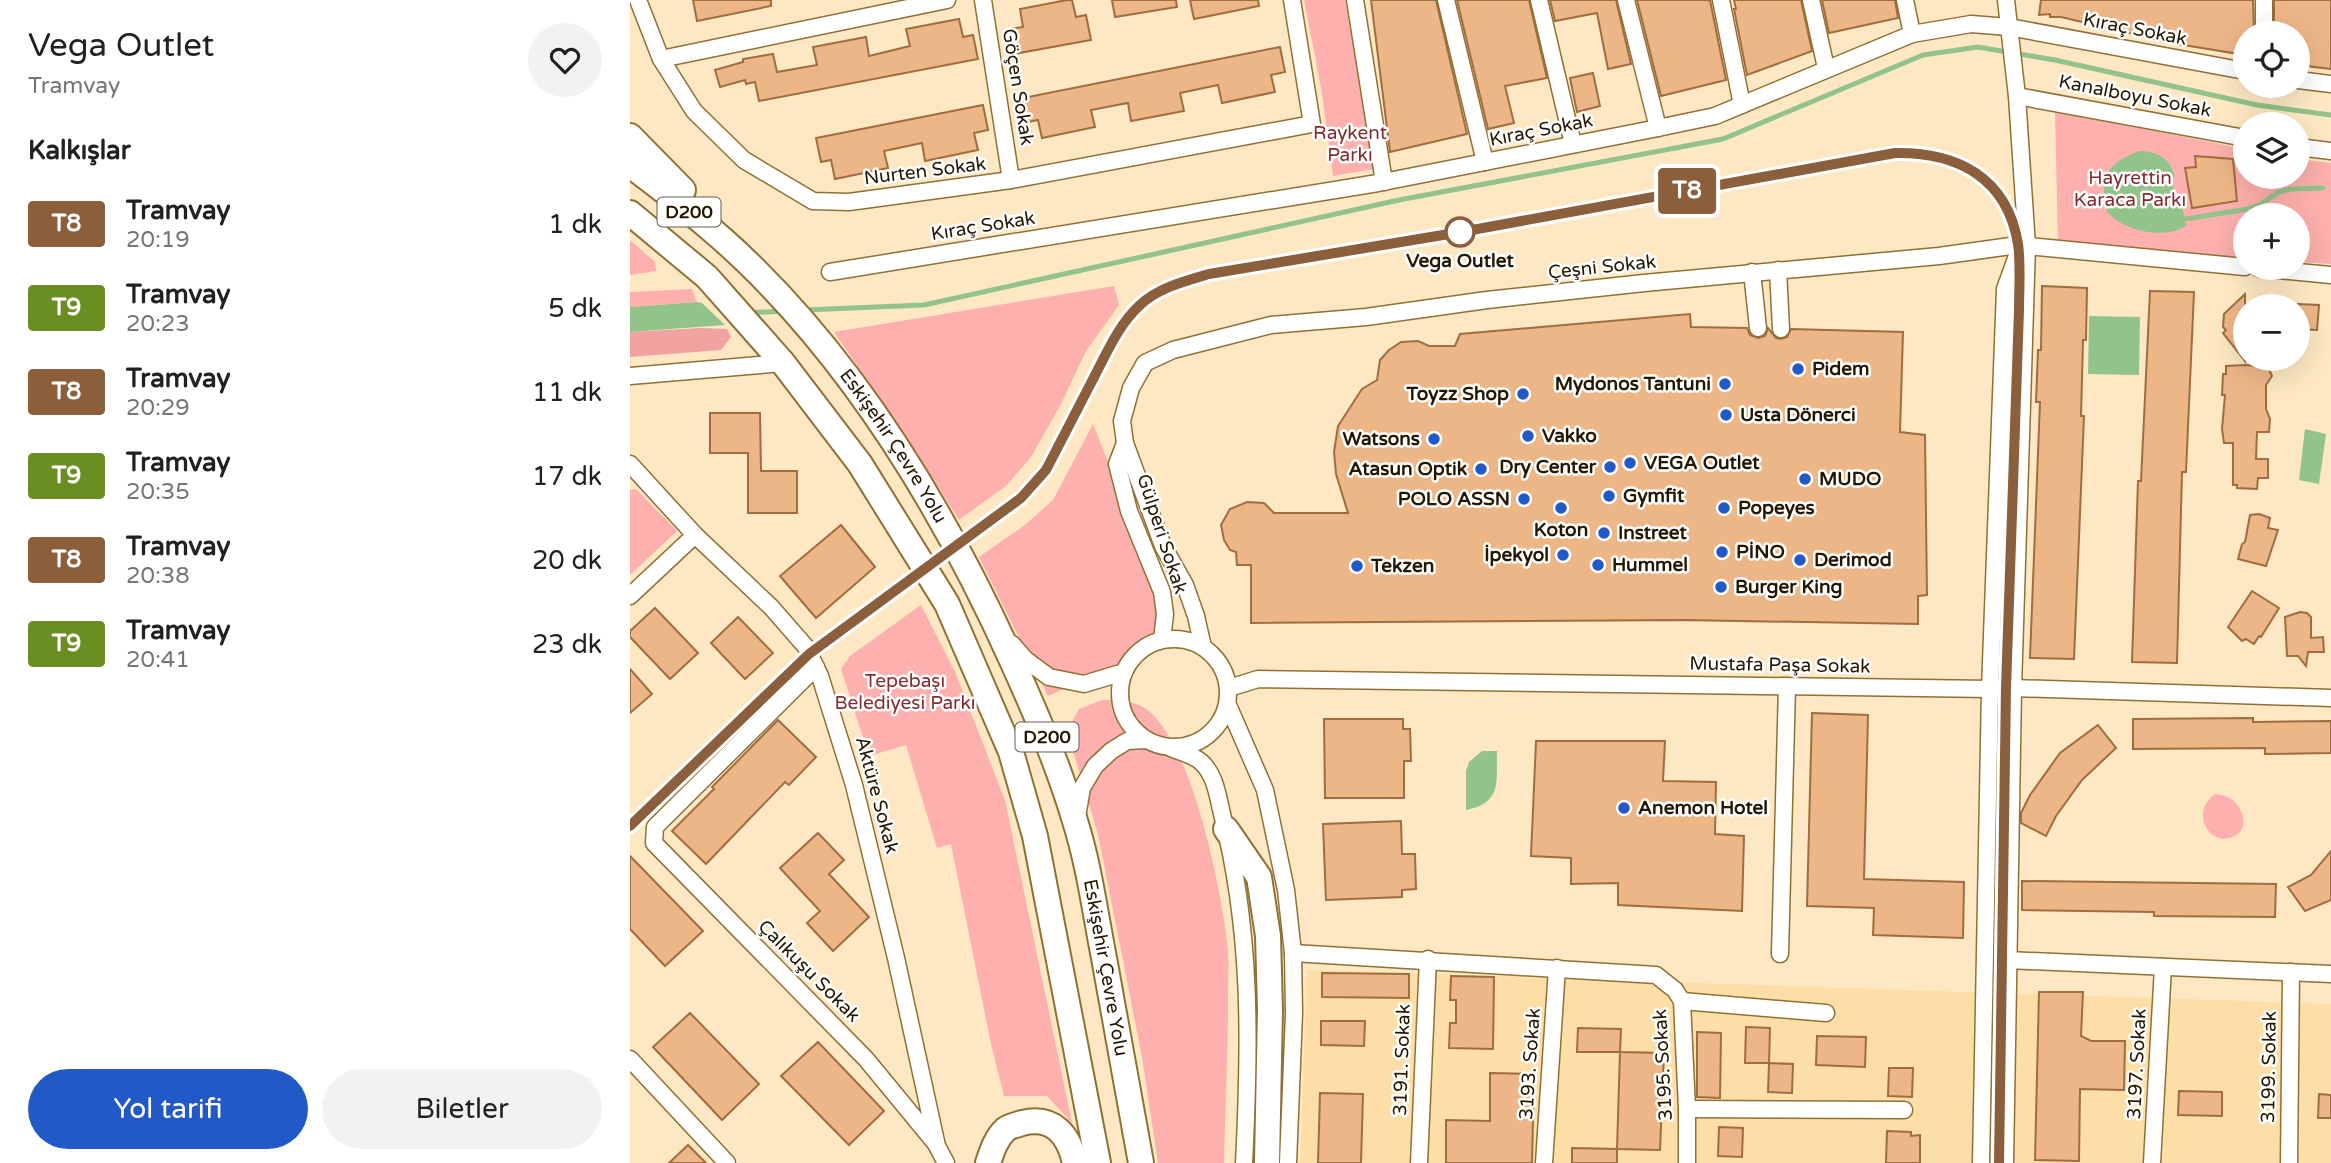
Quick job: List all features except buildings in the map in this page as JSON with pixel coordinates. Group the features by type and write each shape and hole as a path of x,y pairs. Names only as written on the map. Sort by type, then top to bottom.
{"highway":[{"path":"630,136 705,212 746,261"},
{"name":"Eskişehir Çevre Yolu","path":"630,165 746,261 832,358 917,478 987,604 1047,738 1076,823 1093,899 1141,1163"},
{"name":"Eskişehir Çevre Yolu","path":"630,213 706,277 783,363 860,464 947,604 1011,752 1038,850 1098,1163"},
{"path":"1226,830 1259,877 1268,936 1270,1009 1267,1163"},
{"path":"988,1163 994,1145 1008,1127 1034,1120 1059,1128 1072,1147 1075,1163"}],"street":[{"name":"Nurten Sokak","path":"638,0 661,59 694,111 744,160 813,201 849,202 1011,180 1312,124 1292,0"},
{"path":"661,59 947,0"},
{"name":"Göçen Sokak","path":"983,0 1011,180"},
{"path":"1355,0 1384,182"},
{"path":"1446,0 1485,162"},
{"path":"1539,0 1573,144"},
{"path":"1626,0 1658,128"},
{"path":"1721,0 1742,105"},
{"path":"1811,0 1826,68"},
{"path":"1905,0 1912,34"},
{"path":"2005,1163 2013,688 2027,245 2016,88 2006,0"},
{"path":"2264,0 2264,21"},
{"name":"Kıraç Sokak","path":"830,272 1384,182 1715,116 1912,34 1971,24 2010,34 2233,69"},
{"path":"2310,81 2331,84"},
{"name":"Kanalboyu Sokak","path":"2016,88 2233,135"},
{"path":"2310,148 2331,151"},
{"path":"1981,1163 1990,689 2005,289 2018,253 2027,245"},
{"name":"Çeşni Sokak","path":"1145,363 1173,350 1271,325 1366,317 1487,300 2027,245 2233,266"},
{"path":"1778,270 1781,329"},
{"path":"1752,272 1758,328"},
{"path":"2310,273 2331,275"},
{"path":"630,376 783,363"},
{"name":"Gülperi Sokak","path":"1145,363 1131,388 1122,421 1125,443 1163,546 1185,585 1203,647"},
{"name":"Gülperi Sokak","path":"1125,443 1117,464 1129,511 1162,592 1165,614 1163,640"},
{"name":"Aktüre Sokak","path":"630,464 636,479 771,607 806,647 816,667 854,785 897,958 937,1146 946,1163"},
{"path":"630,596 695,535"},
{"path":"999,631 1026,660 1049,677 1084,684 1124,672"},
{"path":"1146,740 1128,722 1120,698 1124,672 1139,652 1163,640 1183,640 1203,647 1221,664 1229,688 1228,705 1217,728 1196,744 1171,748"},
{"name":"Çalıkuşu Sokak","path":"816,667 655,827 654,843 866,1059 937,1146"},
{"name":"Mustafa Paşa Sokak","path":"1229,688 1258,679 2013,688 2331,698"},
{"path":"1780,954 1787,686"},
{"path":"1228,705 1271,809 1286,890 1293,953 1294,1013 1289,1163"},
{"path":"1076,823 1082,788 1095,766 1127,741 1146,740 1171,748 1200,761 1214,780 1226,830 1247,953 1249,1062 1244,1163"},
{"path":"1293,953 1557,968"},
{"name":"3191. Sokak","path":"1419,1163 1427,960"},
{"path":"2007,960 2331,974"},
{"name":"3197. Sokak","path":"2152,1163 2163,967"},
{"name":"3195. Sokak","path":"1557,968 1656,975 1675,990 1682,1001 1687,1109 1686,1163"},
{"name":"3193. Sokak","path":"1544,1163 1557,968"},
{"name":"3199. Sokak","path":"2289,1163 2291,972"},
{"path":"1682,1001 1826,1013"},
{"path":"630,1059 727,1163"},
{"path":"1687,1109 1904,1110"}],"shaded area":[{"path":"2139,151 2157,154 2170,165 2175,177 2171,178 2176,201 2181,201 2186,226 2155,233 2124,224 2107,212 2104,190 2108,173 2119,161"},
{"path":"702,303 725,325 630,332 630,307"},
{"path":"2089,316 2140,317 2139,375 2088,374"},
{"path":"727,329 731,337 721,350 630,357 630,332"},
{"path":"2305,429 2326,434 2319,484 2299,480"},
{"path":"1482,751 1497,751 1495,789 1486,802 1466,810 1466,771 1469,762"},
{"path":"1307,970 2331,1004 2331,1163 1300,1163"}],"green space":[{"name":"Raykent Parkı","path":"1304,0 1345,0 1375,169 1333,176 1322,93"},
{"name":"Hayrettin Karaca Parkı","path":"2055,111 2233,147 2233,189 2310,189 2310,160 2331,163 2331,264 2310,263 2310,203 2233,203 2233,257 2058,245"},
{"path":"630,240 655,262 656,271 630,275"},
{"path":"1114,286 1119,305 1086,351 1060,406 1031,457 1006,486 959,520 909,441 834,332"},
{"path":"692,289 697,302 630,307 630,292"},
{"path":"1093,424 1168,614 1169,637 1144,653 1048,696 979,557 1025,525 1053,500"},
{"path":"636,489 677,531 630,575 630,490"},
{"name":"Tepebaşı Belediyesi Parkı","path":"921,605 955,672 1005,800 1072,1123 1047,1096 1004,1096 951,844 937,848 906,745 869,756 841,669 850,656"},
{"path":"1102,700 1138,705 1160,723 1176,749 1202,818 1212,856 1228,950 1224,1163 1158,1163 1142,1057 1098,834 1067,731 1079,709"},
{"path":"2215,794 2226,796 2240,808 2243,826 2241,831 2230,838 2215,836 2205,825 2204,809"}],"waterway":[{"path":"804,310 924,305 1399,200 1723,139 1923,55 1978,47 2055,60 2257,105 2331,115"},
{"path":"2185,219 2248,209 2279,192 2291,189 2323,188"},
{"path":"748,313 784,311"}],"tram line":[{"name":"T8","path":"630,826 758,700 809,654 1002,513 1035,484 1046,470 1126,320 1141,304 1163,290 1209,274 1461,232 1895,153 1918,152 1943,156 1965,165 1985,179 2004,202 2018,245 2019,310 2006,688 1999,1163"},
{"path":"630,826 758,700 809,654 1021,498 1046,470 1119,330 1140,305 1164,290 1209,274 1461,232 1895,153 1928,155 1955,161 1976,172 1993,188 2005,207 2018,259 2006,688 1999,1163"}],"place":[{"name":"Vega Outlet","path":"1460,232"},
{"name":"Pidem","path":"1798,369"},
{"name":"Mydonos Tantuni","path":"1725,384"},
{"name":"Toyzz Shop","path":"1523,394"},
{"name":"Usta Dönerci","path":"1726,415"},
{"name":"Vakko","path":"1528,436"},
{"name":"Watsons","path":"1434,439"},
{"name":"VEGA Outlet","path":"1630,463"},
{"name":"Dry Center","path":"1610,467"},
{"name":"Atasun Optik","path":"1481,469"},
{"name":"MUDO","path":"1805,479"},
{"name":"Gymfit","path":"1609,496"},
{"name":"POLO ASSN","path":"1524,499"},
{"name":"Koton","path":"1561,508"},
{"name":"Popeyes","path":"1724,508"},
{"name":"Instreet","path":"1604,533"},
{"name":"PİNO","path":"1722,552"},
{"name":"İpekyol","path":"1563,555"},
{"name":"Derimod","path":"1800,560"},
{"name":"Hummel","path":"1598,565"},
{"name":"Tekzen","path":"1357,566"},
{"name":"Burger King","path":"1721,587"},
{"name":"Anemon Hotel","path":"1624,808"}]}
